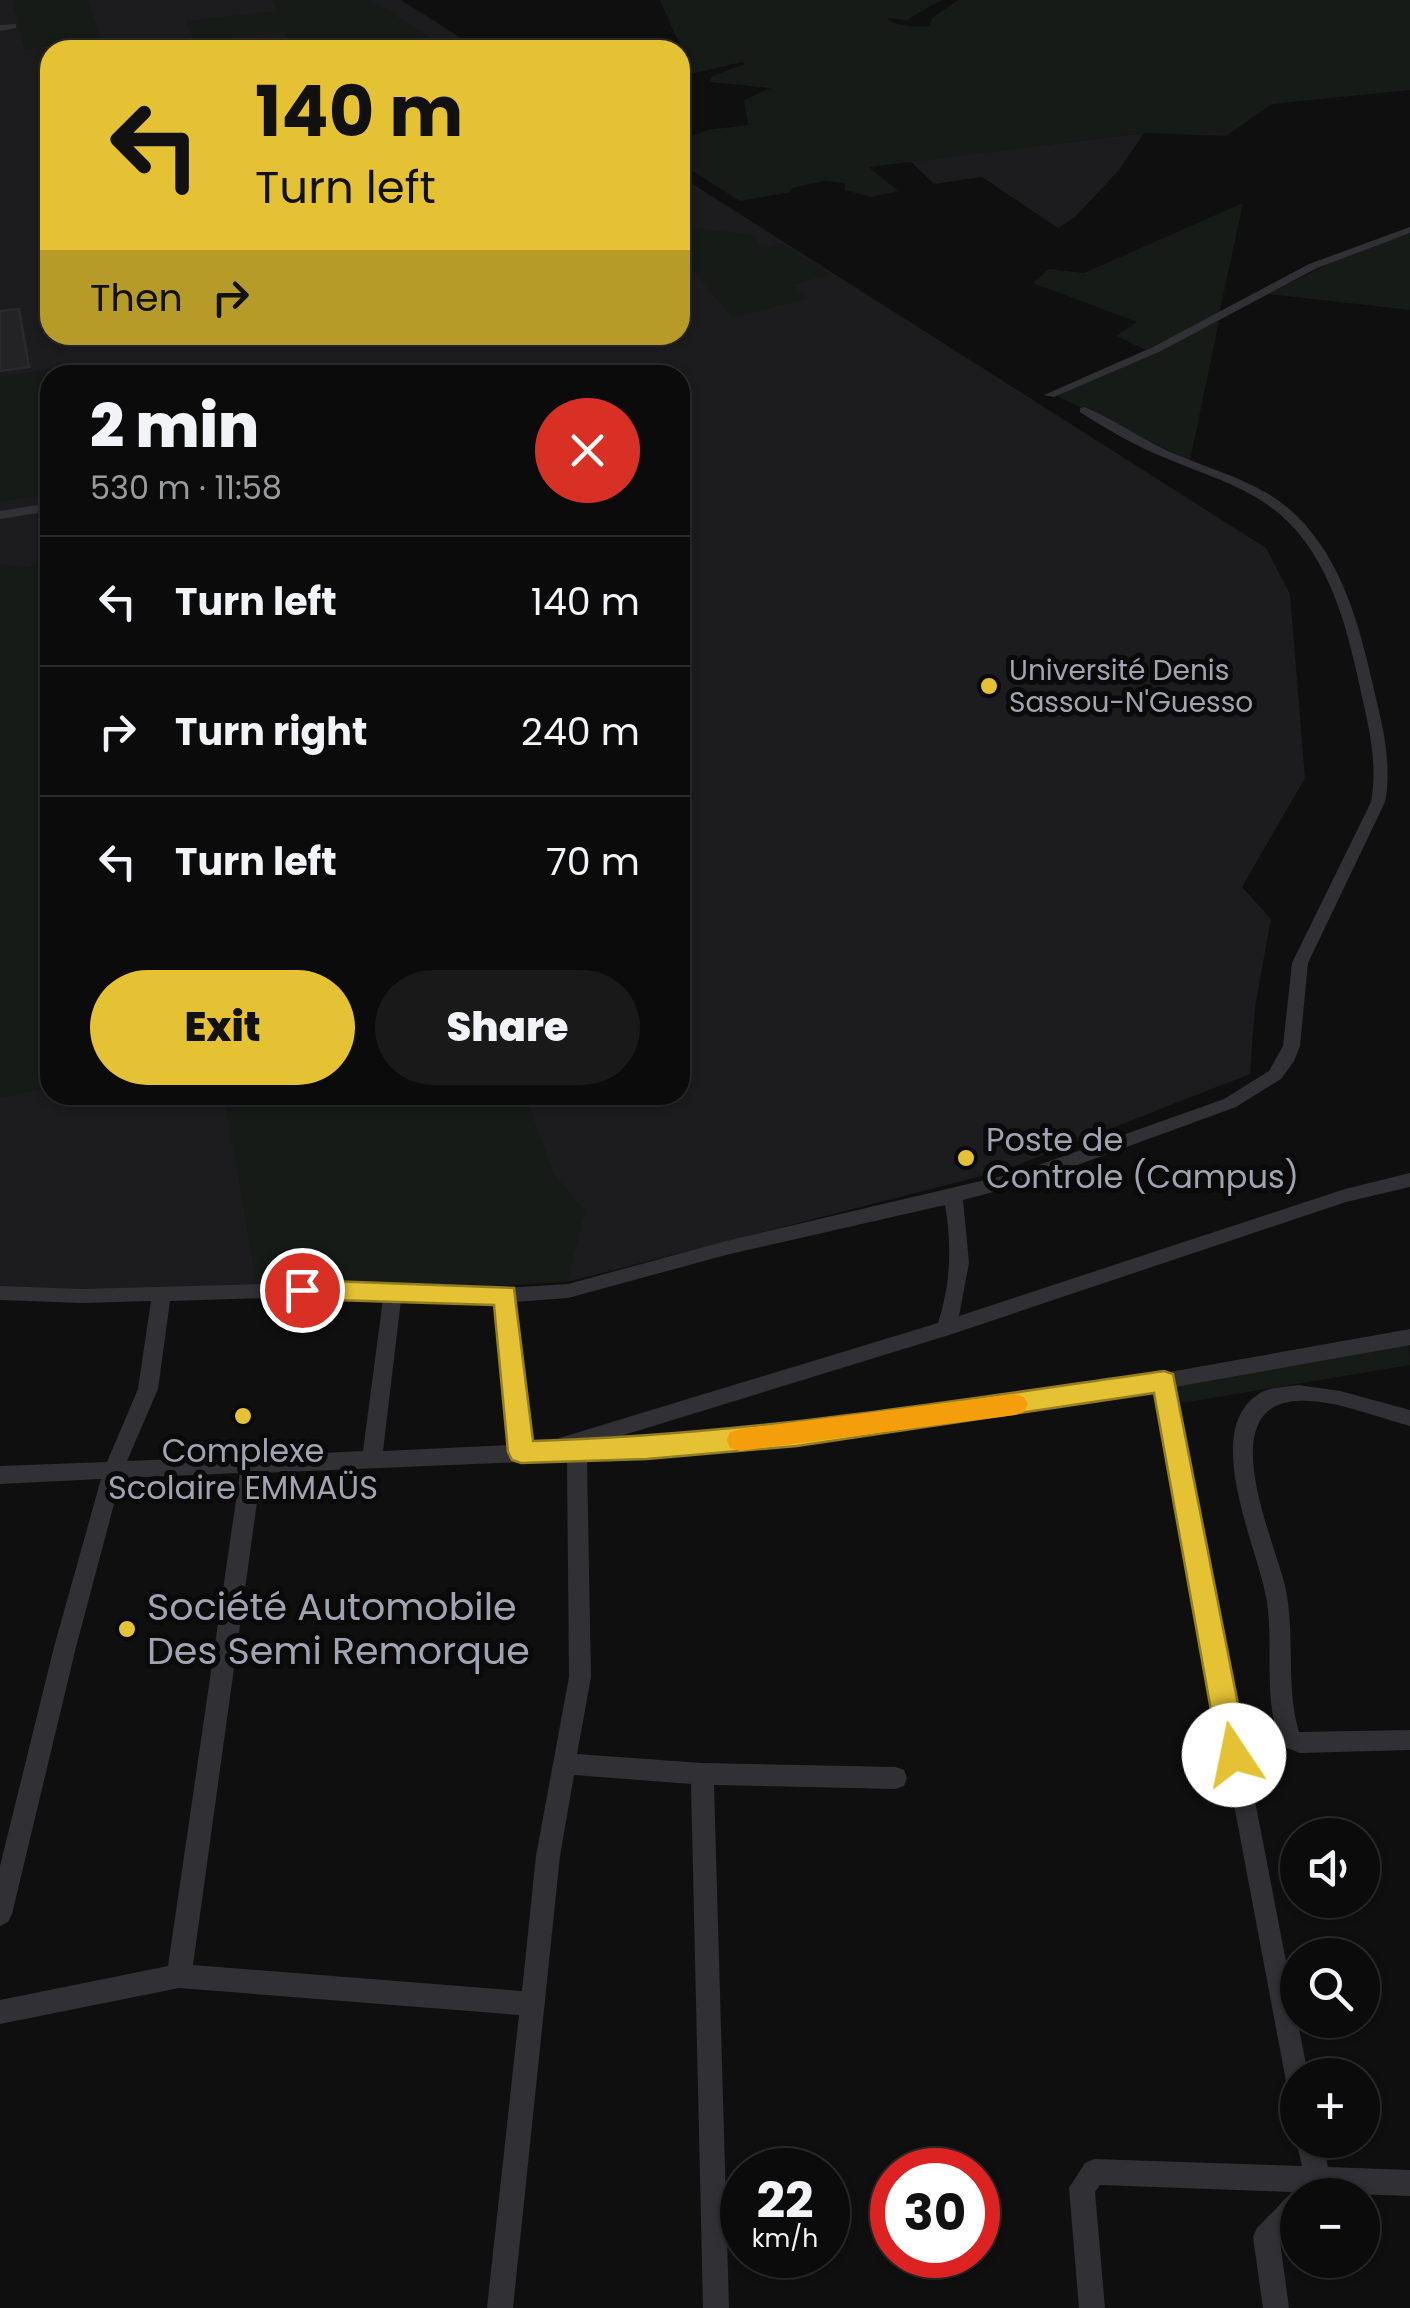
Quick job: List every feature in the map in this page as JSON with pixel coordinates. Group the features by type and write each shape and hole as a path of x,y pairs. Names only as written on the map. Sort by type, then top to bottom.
{"street":[{"path":"0,28 13,26"},
{"path":"1050,395 1158,349 1313,266 1410,230"},
{"path":"0,1293 82,1296 162,1292 568,1292 726,1248 1022,1178 1230,1104 1280,1074 1292,1053 1294,990 1300,963 1372,814 1383,782 1363,672 1340,594 1325,558 1304,530 1267,500 1170,456 1084,410"},
{"path":"0,515 40,509"},
{"path":"532,1452 946,1328 1345,1196 1410,1180"},
{"path":"946,1328 961,1284 961,1246 953,1196"},
{"path":"0,1914 65,1647 114,1468 148,1389 162,1292"},
{"path":"372,1458 393,1292"},
{"path":"505,1295 532,1452"},
{"path":"0,1475 647,1448 797,1435 1164,1381 1410,1337"},
{"path":"1164,1381 1292,2058"},
{"path":"1410,1418 1300,1393 1262,1400 1251,1408 1242,1428 1243,1462 1276,1593 1282,1718 1290,1739 1300,1743 1410,1740"},
{"path":"500,2308 548,1856 580,1677 577,1450"},
{"path":"179,1976 252,1462"},
{"path":"565,1764 702,1774 896,1778"},
{"path":"702,1774 716,2308"},
{"path":"0,2012 179,1976 531,2004"},
{"path":"1092,2308 1082,2188 1094,2172 1280,2185"},
{"path":"1380,2185 1410,2184"},
{"path":"1276,2308 1266,2237 1280,2222"}],"shaded area":[{"name":"Université Denis Sassou-N'Guesso","path":"0,0 401,0 464,40 40,40 40,345 690,345 690,182 1266,548 1290,594 1305,778 1242,887 1271,919 1255,1007 1250,1074 1005,1170 567,1282 0,1295"},
{"path":"13,0 88,0 102,40 40,40 40,47 24,49"},
{"path":"271,0 371,0 433,40 287,40 284,32 194,40 186,21 276,11"},
{"path":"660,0 942,0 906,20 887,18 901,25 930,26 932,18 958,0 1410,0 1410,90 1272,104 1226,136 1144,133 869,167 898,191 871,197 845,190 845,183 824,181 740,201 690,169 690,137 707,130 748,125 744,100 770,88 710,82 712,76 745,64 742,62 690,74 690,40 679,40"},
{"path":"1144,133 1119,170 1075,217 1058,228 982,177 934,184 910,161"},
{"path":"1243,203 1219,315 1146,350 1116,336 1137,322 1033,283 1049,269 1084,273"},
{"path":"690,227 750,235 763,249 781,243 829,274 792,285 808,298 733,318 690,267"},
{"path":"1410,233 1410,310 1268,294 1341,257"},
{"path":"1219,321 1190,461 1057,396"},
{"path":"40,371 40,496 0,502 0,377"},
{"path":"40,557 40,1089 0,1098 0,564 30,567"},
{"path":"226,1105 529,1105 553,1173 585,1212 567,1282 384,1292 258,1291"},
{"path":"1409,1343 1410,1365 1181,1403 1177,1386"}],"building":[{"path":"19,309 29,367 0,371 0,311"}],"slow traffic":[{"path":"740,1440 1015,1404"}],"place":[{"name":"Université Denis Sassou-N'Guesso","path":"989,686"},
{"name":"Poste de Controle (Campus)","path":"966,1158"},
{"name":"Complexe Scolaire EMMAÜS","path":"243,1416"},
{"name":"Société Automobile Des Semi Remorque","path":"127,1629"}],"route":[{"path":"302,1290 505,1295 521,1452 647,1448 797,1435 1164,1381 1234,1755"}]}
